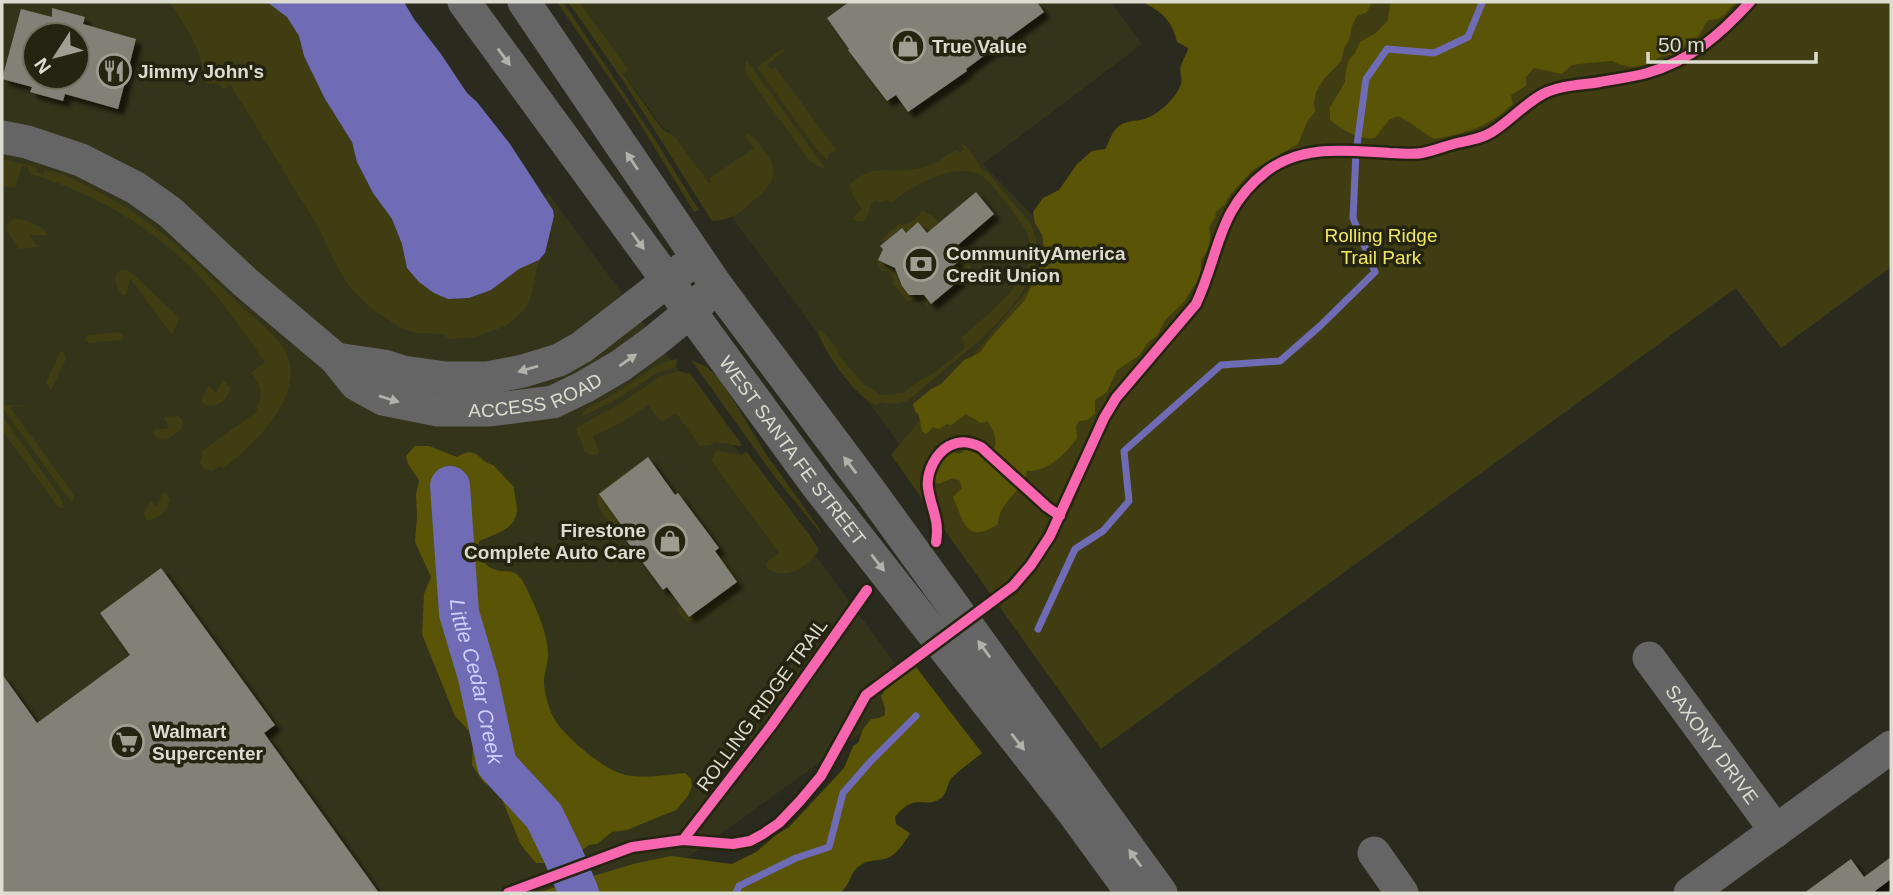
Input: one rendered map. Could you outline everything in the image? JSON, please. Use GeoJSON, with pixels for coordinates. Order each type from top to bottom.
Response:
{"type":"FeatureCollection","features":[{"type":"Feature","properties":{"kind":"street","name":"WEST SANTA FE STREET"},"geometry":{"type":"LineString","coordinates":[[464,2],[816,484],[1073,812],[1132,893]]}},
{"type":"Feature","properties":{"kind":"street","name":"WEST SANTA FE STREET"},"geometry":{"type":"LineString","coordinates":[[524,2],[716,285],[870,491],[1161,893]]}},
{"type":"Feature","properties":{"kind":"street","name":"ACCESS ROAD"},"geometry":{"type":"LineString","coordinates":[[2,137],[27,142],[81,160],[136,188],[170,212],[253,289],[336,359],[356,384],[383,399],[438,410],[489,410],[553,402],[620,366],[690,312],[716,285]]}},
{"type":"Feature","properties":{"kind":"street","name":"ACCESS ROAD"},"geometry":{"type":"LineString","coordinates":[[336,359],[446,378],[488,378],[523,371],[559,360],[582,347],[697,258]]}},
{"type":"Feature","properties":{"kind":"street","name":"SAXONY DRIVE"},"geometry":{"type":"LineString","coordinates":[[1649,658],[1776,831]]}},
{"type":"Feature","properties":{"kind":"street"},"geometry":{"type":"LineString","coordinates":[[1690,893],[1891,747]]}},
{"type":"Feature","properties":{"kind":"street"},"geometry":{"type":"LineString","coordinates":[[1374,853],[1402,893]]}},
{"type":"Feature","properties":{"kind":"shaded area"},"geometry":{"type":"Polygon","coordinates":[[[2,2],[382,2],[529,207],[548,193],[917,693],[638,893],[2,893],[2,2]]]}},
{"type":"Feature","properties":{"kind":"shaded area"},"geometry":{"type":"Polygon","coordinates":[[[267,2],[404,2],[467,93],[510,144],[553,210],[545,253],[539,260],[519,269],[491,290],[469,298],[448,299],[419,282],[407,268],[402,244],[392,219],[373,193],[357,162],[352,142],[325,99],[304,56],[299,36],[287,17],[267,2]]]}},
{"type":"Feature","properties":{"kind":"shaded area"},"geometry":{"type":"Polygon","coordinates":[[[575,2],[1111,2],[1142,44],[983,164],[1063,247],[900,445],[597,38],[575,2]]]}},
{"type":"Feature","properties":{"kind":"shaded area"},"geometry":{"type":"Polygon","coordinates":[[[1145,2],[1372,2],[1367,12],[1357,16],[1341,61],[1316,92],[1315,112],[1308,120],[1298,144],[1253,170],[1216,212],[1209,227],[1210,241],[1201,260],[1199,282],[1184,302],[1165,320],[1157,336],[1148,342],[1140,355],[1117,370],[1107,392],[1095,400],[1095,414],[1087,420],[1079,421],[1076,426],[1077,438],[1067,450],[1042,469],[1027,471],[1021,485],[1002,509],[998,524],[987,530],[973,531],[964,522],[953,497],[962,488],[960,481],[954,478],[938,484],[932,481],[932,476],[941,461],[954,452],[960,454],[971,449],[984,453],[995,447],[993,430],[987,421],[981,423],[966,414],[951,425],[947,424],[939,429],[933,427],[926,434],[922,431],[913,404],[940,385],[964,360],[980,353],[1025,300],[1045,254],[1042,235],[1035,223],[1033,212],[1043,198],[1059,190],[1077,164],[1092,151],[1105,149],[1117,127],[1152,116],[1170,101],[1178,90],[1181,66],[1188,48],[1177,42],[1166,19],[1145,2]]]}},
{"type":"Feature","properties":{"kind":"shaded area"},"geometry":{"type":"Polygon","coordinates":[[[1392,2],[1737,2],[1722,17],[1708,20],[1698,37],[1689,39],[1676,54],[1662,56],[1645,65],[1631,67],[1612,61],[1588,63],[1572,65],[1562,74],[1534,68],[1526,77],[1526,86],[1511,95],[1513,104],[1476,128],[1434,139],[1398,116],[1389,120],[1375,138],[1363,138],[1330,120],[1330,107],[1345,82],[1349,60],[1360,42],[1376,33],[1388,20],[1392,2]]]}},
{"type":"Feature","properties":{"kind":"shaded area"},"geometry":{"type":"Polygon","coordinates":[[[415,446],[429,446],[457,457],[464,453],[473,453],[493,465],[514,487],[516,517],[508,527],[479,541],[477,552],[491,568],[518,575],[529,594],[547,644],[544,684],[553,716],[577,744],[597,761],[617,772],[641,777],[685,773],[691,779],[692,786],[688,796],[676,810],[627,830],[612,832],[597,844],[570,851],[547,863],[536,863],[521,845],[498,790],[483,782],[472,765],[473,744],[469,731],[455,716],[422,634],[424,594],[431,577],[415,542],[419,480],[406,456],[415,446]]]}},
{"type":"Feature","properties":{"kind":"shaded area"},"geometry":{"type":"Polygon","coordinates":[[[916,667],[982,753],[953,777],[940,799],[929,803],[914,803],[902,809],[895,817],[896,824],[910,833],[902,845],[888,858],[867,862],[858,867],[840,893],[536,893],[637,863],[671,856],[732,864],[756,852],[789,827],[844,768],[863,729],[871,719],[885,715],[881,696],[889,684],[916,667]]]}},
{"type":"Feature","properties":{"kind":"green space"},"geometry":{"type":"Polygon","coordinates":[[[169,2],[267,2],[287,17],[299,36],[304,56],[325,99],[352,142],[357,162],[373,193],[392,219],[402,244],[407,268],[448,299],[469,298],[491,290],[519,269],[539,260],[530,300],[523,311],[506,326],[475,337],[450,339],[441,334],[416,333],[401,328],[372,309],[351,288],[340,272],[318,227],[232,87],[229,84],[222,88],[217,83],[206,84],[193,40],[169,2]]]}},
{"type":"Feature","properties":{"kind":"green space"},"geometry":{"type":"Polygon","coordinates":[[[557,2],[563,2],[699,210],[694,212],[634,114],[557,2]]]}},
{"type":"Feature","properties":{"kind":"green space"},"geometry":{"type":"Polygon","coordinates":[[[568,2],[579,2],[628,69],[623,74],[662,129],[674,136],[709,183],[709,179],[754,148],[746,133],[757,141],[772,165],[773,178],[765,190],[738,214],[712,221],[622,79],[568,2]]]}},
{"type":"Feature","properties":{"kind":"green space","name":"Rolling Ridge Trail Park"},"geometry":{"type":"Polygon","coordinates":[[[1294,2],[1891,2],[1891,267],[1781,348],[1736,288],[1101,749],[891,455],[1220,56],[1294,2]]]}},
{"type":"Feature","properties":{"kind":"green space"},"geometry":{"type":"Polygon","coordinates":[[[785,47],[784,51],[767,65],[771,70],[775,67],[836,150],[828,155],[828,160],[817,150],[757,67],[785,47]]]}},
{"type":"Feature","properties":{"kind":"green space"},"geometry":{"type":"Polygon","coordinates":[[[746,61],[825,168],[809,160],[747,75],[746,61]]]}},
{"type":"Feature","properties":{"kind":"green space"},"geometry":{"type":"Polygon","coordinates":[[[962,145],[965,145],[980,168],[989,174],[1031,224],[1037,250],[1034,269],[1014,304],[962,356],[906,401],[893,404],[880,402],[877,405],[861,395],[842,374],[818,332],[821,330],[835,345],[840,356],[863,384],[881,395],[903,393],[933,374],[965,348],[962,337],[1012,290],[1030,255],[1030,241],[1025,229],[992,186],[980,175],[970,171],[934,177],[892,202],[875,201],[865,222],[852,218],[862,209],[853,196],[850,185],[857,178],[874,171],[925,167],[956,150],[959,153],[964,149],[962,145]]]}},
{"type":"Feature","properties":{"kind":"green space"},"geometry":{"type":"Polygon","coordinates":[[[2,159],[33,166],[37,168],[36,172],[43,174],[44,170],[67,176],[131,211],[186,253],[283,347],[290,364],[290,381],[285,399],[263,431],[223,469],[221,466],[211,471],[204,468],[200,463],[203,455],[201,452],[256,412],[261,395],[258,383],[251,373],[265,362],[221,301],[175,252],[154,235],[84,194],[32,174],[28,167],[22,166],[15,188],[2,186],[2,159]]]}},
{"type":"Feature","properties":{"kind":"green space"},"geometry":{"type":"Polygon","coordinates":[[[922,210],[933,216],[957,245],[954,248],[970,266],[970,270],[961,278],[951,267],[959,260],[933,231],[928,234],[919,222],[906,233],[884,243],[882,239],[899,224],[913,221],[922,210]]]}},
{"type":"Feature","properties":{"kind":"green space"},"geometry":{"type":"Polygon","coordinates":[[[13,219],[33,223],[48,235],[30,235],[38,247],[19,249],[7,230],[13,219]]]}},
{"type":"Feature","properties":{"kind":"green space"},"geometry":{"type":"Polygon","coordinates":[[[876,260],[895,269],[908,293],[917,296],[922,293],[931,303],[927,306],[919,299],[907,301],[893,284],[891,274],[882,271],[876,260]]]}},
{"type":"Feature","properties":{"kind":"green space"},"geometry":{"type":"Polygon","coordinates":[[[121,270],[127,270],[135,276],[180,318],[172,335],[130,278],[126,295],[122,295],[115,279],[121,270]]]}},
{"type":"Feature","properties":{"kind":"green space"},"geometry":{"type":"Polygon","coordinates":[[[117,332],[124,337],[122,340],[89,343],[85,338],[88,335],[117,332]]]}},
{"type":"Feature","properties":{"kind":"green space"},"geometry":{"type":"Polygon","coordinates":[[[63,351],[66,359],[51,390],[46,383],[60,352],[63,351]]]}},
{"type":"Feature","properties":{"kind":"green space"},"geometry":{"type":"Polygon","coordinates":[[[677,359],[676,367],[657,373],[612,402],[579,418],[586,409],[616,393],[652,368],[677,359]]]}},
{"type":"Feature","properties":{"kind":"green space"},"geometry":{"type":"Polygon","coordinates":[[[691,360],[707,367],[721,380],[766,454],[822,535],[775,477],[691,360]]]}},
{"type":"Feature","properties":{"kind":"green space"},"geometry":{"type":"Polygon","coordinates":[[[680,371],[687,374],[689,372],[742,445],[715,442],[700,446],[676,413],[661,422],[648,405],[617,425],[593,436],[599,452],[597,455],[585,452],[576,428],[621,403],[661,376],[680,371]]]}},
{"type":"Feature","properties":{"kind":"green space"},"geometry":{"type":"Polygon","coordinates":[[[223,379],[230,388],[223,401],[210,406],[201,401],[209,385],[216,393],[223,379]]]}},
{"type":"Feature","properties":{"kind":"green space"},"geometry":{"type":"Polygon","coordinates":[[[31,406],[10,407],[74,495],[72,502],[2,407],[31,406]]]}},
{"type":"Feature","properties":{"kind":"green space"},"geometry":{"type":"Polygon","coordinates":[[[2,416],[61,498],[64,508],[58,507],[2,430],[2,416]]]}},
{"type":"Feature","properties":{"kind":"green space"},"geometry":{"type":"Polygon","coordinates":[[[178,416],[183,420],[181,430],[166,440],[158,439],[153,430],[169,428],[164,417],[178,416]]]}},
{"type":"Feature","properties":{"kind":"green space"},"geometry":{"type":"Polygon","coordinates":[[[717,451],[742,455],[746,451],[811,537],[819,550],[802,567],[789,573],[774,572],[767,568],[766,563],[779,553],[711,460],[717,451]]]}},
{"type":"Feature","properties":{"kind":"green space"},"geometry":{"type":"Polygon","coordinates":[[[644,459],[623,476],[623,527],[617,531],[599,508],[597,497],[599,492],[644,459]]]}},
{"type":"Feature","properties":{"kind":"green space"},"geometry":{"type":"Polygon","coordinates":[[[163,493],[170,499],[167,508],[159,516],[147,521],[144,514],[151,501],[156,506],[163,493]]]}},
{"type":"Feature","properties":{"kind":"green space"},"geometry":{"type":"Polygon","coordinates":[[[720,553],[740,581],[741,587],[696,621],[686,621],[676,609],[680,605],[689,616],[737,582],[717,555],[720,553]]]}},
{"type":"Feature","properties":{"kind":"building","name":"True Value"},"geometry":{"type":"Polygon","coordinates":[[[849,2],[1037,2],[1044,12],[908,112],[896,95],[887,101],[827,18],[849,2]]]}},
{"type":"Feature","properties":{"kind":"building"},"geometry":{"type":"Polygon","coordinates":[[[52,8],[85,17],[84,21],[21,21],[21,84],[2,79],[21,9],[52,17],[52,8]]]}},
{"type":"Feature","properties":{"kind":"building"},"geometry":{"type":"Polygon","coordinates":[[[91,26],[136,39],[118,109],[65,94],[63,101],[30,92],[91,91],[91,26]]]}},
{"type":"Feature","properties":{"kind":"building","name":"CommunityAmerica Credit Union"},"geometry":{"type":"Polygon","coordinates":[[[976,192],[994,214],[951,251],[959,261],[952,267],[961,279],[931,304],[924,295],[909,295],[895,268],[878,260],[883,249],[880,246],[902,228],[906,233],[918,222],[927,233],[976,192]]]}},
{"type":"Feature","properties":{"kind":"building","name":"Firestone Complete Auto Care"},"geometry":{"type":"Polygon","coordinates":[[[648,457],[719,548],[715,551],[737,582],[689,617],[667,587],[663,590],[621,533],[625,530],[599,494],[648,457]]]}},
{"type":"Feature","properties":{"kind":"building","name":"Walmart Supercenter"},"geometry":{"type":"Polygon","coordinates":[[[161,568],[275,725],[264,733],[379,893],[2,893],[2,674],[37,723],[130,655],[100,613],[161,568]]]}},
{"type":"Feature","properties":{"kind":"building"},"geometry":{"type":"Polygon","coordinates":[[[1891,857],[1891,879],[1875,891],[1876,893],[1804,893],[1851,859],[1864,877],[1891,857]]]}},
{"type":"Feature","properties":{"kind":"waterway"},"geometry":{"type":"LineString","coordinates":[[1038,629],[1075,549],[1103,531],[1129,501],[1124,451],[1221,365],[1280,361],[1375,272],[1353,218],[1356,152],[1366,79],[1387,49],[1434,53],[1468,37],[1481,2]]}},
{"type":"Feature","properties":{"kind":"waterway","name":"Little Cedar Creek"},"geometry":{"type":"LineString","coordinates":[[450,486],[459,613],[478,677],[497,765],[544,816],[579,893]]}},
{"type":"Feature","properties":{"kind":"waterway"},"geometry":{"type":"LineString","coordinates":[[736,893],[739,886],[796,858],[829,847],[843,793],[916,716]]}},
{"type":"Feature","properties":{"kind":"cycle path"},"geometry":{"type":"LineString","coordinates":[[508,893],[632,847],[683,840],[733,844],[750,841],[779,823],[821,776],[866,695],[1013,586],[1031,565],[1050,536],[1104,418],[1116,398],[1196,304],[1229,216],[1238,201],[1267,171],[1281,162],[1311,153],[1342,151],[1418,154],[1480,138],[1499,128],[1550,91],[1641,74],[1663,68],[1691,54],[1728,25],[1750,2]]}},
{"type":"Feature","properties":{"kind":"cycle path"},"geometry":{"type":"LineString","coordinates":[[936,542],[937,528],[928,488],[929,476],[940,453],[961,442],[981,447],[1060,516]]}},
{"type":"Feature","properties":{"kind":"cycle path","name":"ROLLING RIDGE TRAIL"},"geometry":{"type":"LineString","coordinates":[[683,840],[771,726],[867,590]]}},
{"type":"Feature","properties":{"kind":"place","name":"True Value"},"geometry":{"type":"Point","coordinates":[908,46]}},
{"type":"Feature","properties":{"kind":"place","name":"Jimmy John's"},"geometry":{"type":"Point","coordinates":[114,71]}},
{"type":"Feature","properties":{"kind":"place","name":"CommunityAmerica Credit Union"},"geometry":{"type":"Point","coordinates":[921,264]}},
{"type":"Feature","properties":{"kind":"place","name":"Firestone Complete Auto Care"},"geometry":{"type":"Point","coordinates":[670,541]}},
{"type":"Feature","properties":{"kind":"place","name":"Walmart Supercenter"},"geometry":{"type":"Point","coordinates":[127,742]}}]}
